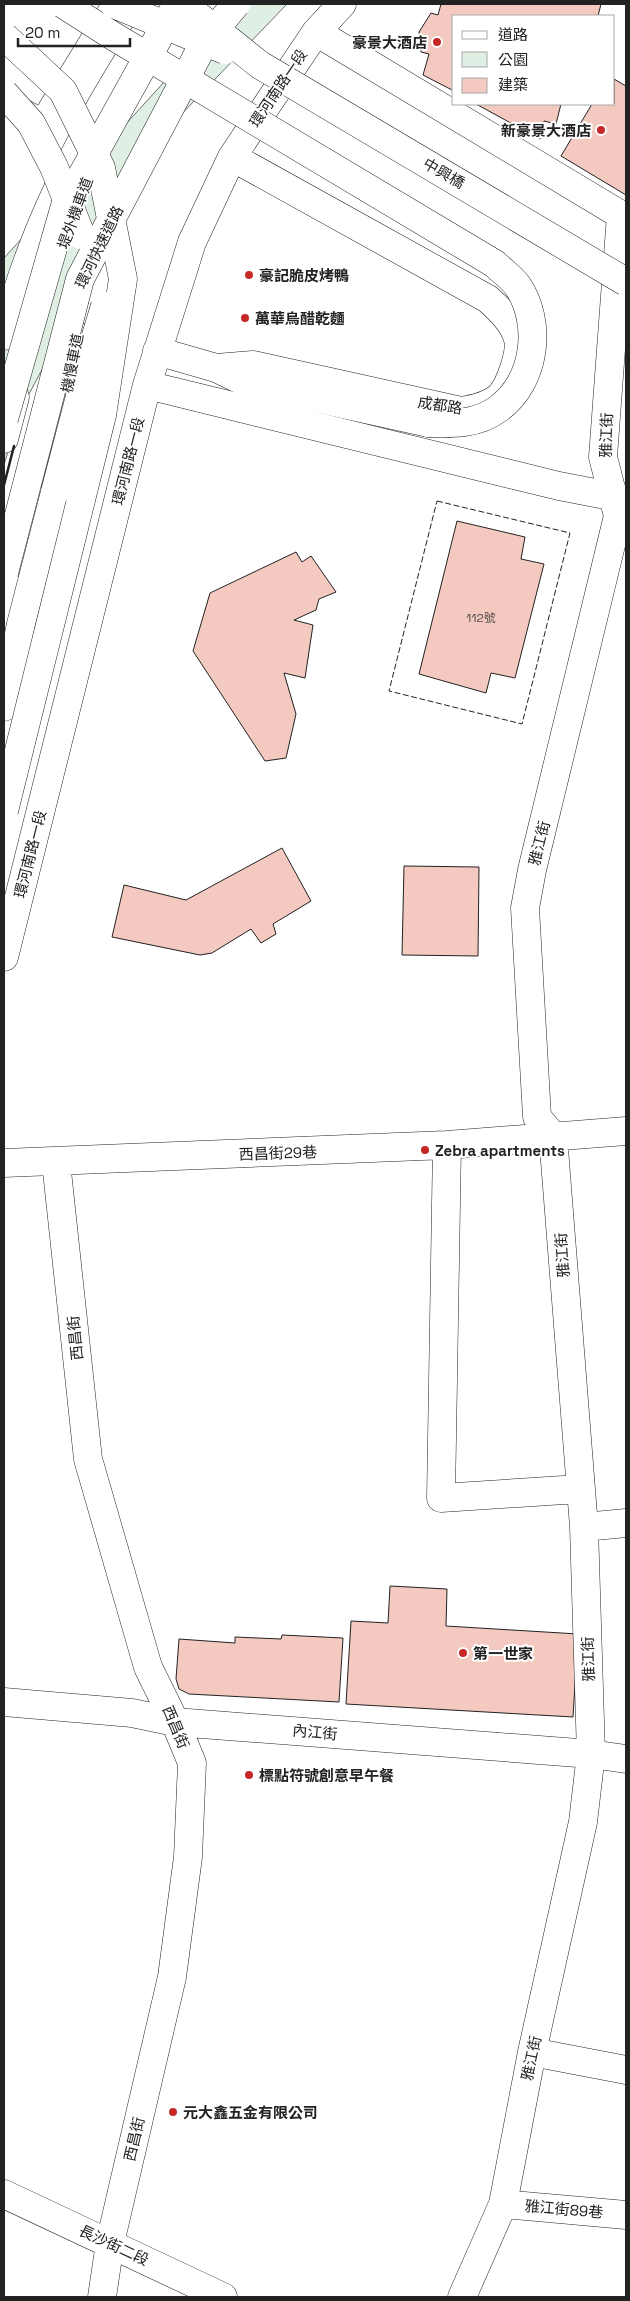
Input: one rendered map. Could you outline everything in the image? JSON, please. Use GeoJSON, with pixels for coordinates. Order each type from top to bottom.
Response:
{"type":"FeatureCollection","features":[{"type":"Feature","properties":{"kind":"main road"},"geometry":{"type":"LineString","coordinates":[[63,4],[121,41],[495,264],[517,285],[530,311],[533,339],[529,367],[516,390],[499,409],[475,420],[453,424],[429,423],[247,383],[216,368]]}},
{"type":"Feature","properties":{"kind":"main road","name":"中興橋"},"geometry":{"type":"LineString","coordinates":[[114,4],[260,65],[626,282]]}},
{"type":"Feature","properties":{"kind":"main road","name":"堤外機車道"},"geometry":{"type":"LineString","coordinates":[[4,336],[27,262],[63,180],[116,78],[164,4]]}},
{"type":"Feature","properties":{"kind":"main road"},"geometry":{"type":"LineString","coordinates":[[4,419],[65,206],[177,4]]}},
{"type":"Feature","properties":{"kind":"main road","name":"中興橋"},"geometry":{"type":"LineString","coordinates":[[185,4],[260,65]]}},
{"type":"Feature","properties":{"kind":"main road","name":"堤外機車道"},"geometry":{"type":"LineString","coordinates":[[4,439],[24,363],[83,187],[134,87],[185,4]]}},
{"type":"Feature","properties":{"kind":"main road","name":"環河快速道路"},"geometry":{"type":"LineString","coordinates":[[4,572],[80,279],[205,41],[236,4]]}},
{"type":"Feature","properties":{"kind":"main road"},"geometry":{"type":"LineString","coordinates":[[4,707],[21,624],[95,339],[140,196],[216,51],[257,4]]}},
{"type":"Feature","properties":{"kind":"main road","name":"環河南路一段"},"geometry":{"type":"LineString","coordinates":[[4,957],[147,385],[192,242],[232,157],[316,32],[342,4]]}},
{"type":"Feature","properties":{"kind":"main road"},"geometry":{"type":"LineString","coordinates":[[316,32],[624,216]]}},
{"type":"Feature","properties":{"kind":"main road"},"geometry":{"type":"LineString","coordinates":[[4,36],[63,91],[101,168],[123,278],[102,415],[4,811]]}},
{"type":"Feature","properties":{"kind":"main road","name":"機慢車道"},"geometry":{"type":"LineString","coordinates":[[4,93],[31,124],[54,167],[81,235],[86,293],[64,400],[4,648]]}},
{"type":"Feature","properties":{"kind":"main road","name":"成都路"},"geometry":{"type":"LineString","coordinates":[[157,351],[216,368],[253,366],[460,411],[481,407],[500,396],[518,361],[519,339],[507,317],[488,298],[232,157]]}},
{"type":"Feature","properties":{"kind":"main road","name":"雅江街"},"geometry":{"type":"LineString","coordinates":[[462,2297],[503,2204],[532,2052],[583,1822],[591,1754],[584,1527],[579,1489],[553,1136],[537,1117],[526,908],[535,860],[618,516],[619,497],[603,457],[624,216]]}},
{"type":"Feature","properties":{"kind":"main road"},"geometry":{"type":"LineString","coordinates":[[147,385],[550,483],[619,497]]}},
{"type":"Feature","properties":{"kind":"main road","name":"西昌街29巷"},"geometry":{"type":"LineString","coordinates":[[4,1164],[447,1145],[626,1131]]}},
{"type":"Feature","properties":{"kind":"main road"},"geometry":{"type":"LineString","coordinates":[[447,1145],[441,1498],[579,1489]]}},
{"type":"Feature","properties":{"kind":"main road","name":"西昌街"},"geometry":{"type":"LineString","coordinates":[[56,1162],[88,1459],[148,1667],[175,1722],[192,1763],[188,1857],[172,1976],[110,2243],[102,2297]]}},
{"type":"Feature","properties":{"kind":"main road"},"geometry":{"type":"LineString","coordinates":[[584,1527],[626,1523]]}},
{"type":"Feature","properties":{"kind":"main road","name":"內江街"},"geometry":{"type":"LineString","coordinates":[[4,1702],[132,1713],[175,1722],[591,1754],[626,1759]]}},
{"type":"Feature","properties":{"kind":"main road"},"geometry":{"type":"LineString","coordinates":[[532,2052],[626,2070]]}},
{"type":"Feature","properties":{"kind":"main road","name":"長沙街二段"},"geometry":{"type":"LineString","coordinates":[[4,2194],[223,2297]]}},
{"type":"Feature","properties":{"kind":"main road","name":"雅江街89巷"},"geometry":{"type":"LineString","coordinates":[[503,2204],[626,2215]]}},
{"type":"Feature","properties":{"kind":"green space"},"geometry":{"type":"Polygon","coordinates":[[[235,4],[287,4],[173,123],[20,411],[4,465],[4,258],[235,4]]]}},
{"type":"Feature","properties":{"kind":"pier"},"geometry":{"type":"Polygon","coordinates":[[[4,4],[100,4],[38,105],[4,87],[4,4]]]}},
{"type":"Feature","properties":{"kind":"building","name":"豪景大酒店"},"geometry":{"type":"Polygon","coordinates":[[[441,4],[601,4],[598,15],[452,15],[452,90],[423,75],[429,54],[421,52],[419,32],[431,13],[438,15],[441,4]]]}},
{"type":"Feature","properties":{"kind":"building","name":"新豪景大酒店"},"geometry":{"type":"Polygon","coordinates":[[[615,80],[626,86],[626,195],[561,156],[591,105],[615,105],[615,80]]]}},
{"type":"Feature","properties":{"kind":"building"},"geometry":{"type":"Polygon","coordinates":[[[478,105],[561,105],[556,124],[544,121],[540,139],[478,105]]]}},
{"type":"Feature","properties":{"kind":"building"},"geometry":{"type":"Polygon","coordinates":[[[457,521],[525,537],[521,559],[544,564],[515,678],[491,673],[486,693],[419,674],[457,521]]]}},
{"type":"Feature","properties":{"kind":"building"},"geometry":{"type":"Polygon","coordinates":[[[296,552],[302,562],[311,556],[336,592],[319,599],[316,610],[294,620],[313,625],[305,678],[284,673],[296,714],[286,758],[265,761],[193,651],[210,593],[296,552]]]}},
{"type":"Feature","properties":{"kind":"building"},"geometry":{"type":"Polygon","coordinates":[[[282,848],[311,901],[273,924],[276,934],[261,943],[251,929],[212,953],[200,955],[112,937],[124,885],[186,900],[282,848]]]}},
{"type":"Feature","properties":{"kind":"building"},"geometry":{"type":"Polygon","coordinates":[[[404,866],[479,867],[478,956],[402,955],[404,866]]]}},
{"type":"Feature","properties":{"kind":"building","name":"第一世家"},"geometry":{"type":"Polygon","coordinates":[[[390,1586],[447,1589],[446,1626],[578,1634],[573,1717],[346,1704],[351,1621],[388,1623],[390,1586]]]}},
{"type":"Feature","properties":{"kind":"building"},"geometry":{"type":"Polygon","coordinates":[[[282,1635],[343,1638],[339,1702],[189,1694],[179,1689],[176,1679],[179,1639],[235,1643],[235,1637],[281,1639],[282,1635]]]}},
{"type":"Feature","properties":{"kind":"fence"},"geometry":{"type":"LineString","coordinates":[[437,501],[570,533],[522,724],[389,691],[437,501]]}},
{"type":"Feature","properties":{"kind":"wall"},"geometry":{"type":"LineString","coordinates":[[4,485],[14,446]]}},
{"type":"Feature","properties":{"kind":"place","name":"豪景大酒店"},"geometry":{"type":"Point","coordinates":[437,42]}},
{"type":"Feature","properties":{"kind":"place","name":"新豪景大酒店"},"geometry":{"type":"Point","coordinates":[601,130]}},
{"type":"Feature","properties":{"kind":"place","name":"豪記脆皮烤鴨"},"geometry":{"type":"Point","coordinates":[249,275]}},
{"type":"Feature","properties":{"kind":"place","name":"萬華烏醋乾麵"},"geometry":{"type":"Point","coordinates":[245,318]}},
{"type":"Feature","properties":{"kind":"place","name":"Zebra apartments"},"geometry":{"type":"Point","coordinates":[425,1150]}},
{"type":"Feature","properties":{"kind":"place","name":"第一世家"},"geometry":{"type":"Point","coordinates":[463,1653]}},
{"type":"Feature","properties":{"kind":"place","name":"標點符號創意早午餐"},"geometry":{"type":"Point","coordinates":[249,1775]}},
{"type":"Feature","properties":{"kind":"place","name":"元大鑫五金有限公司"},"geometry":{"type":"Point","coordinates":[173,2112]}}]}
